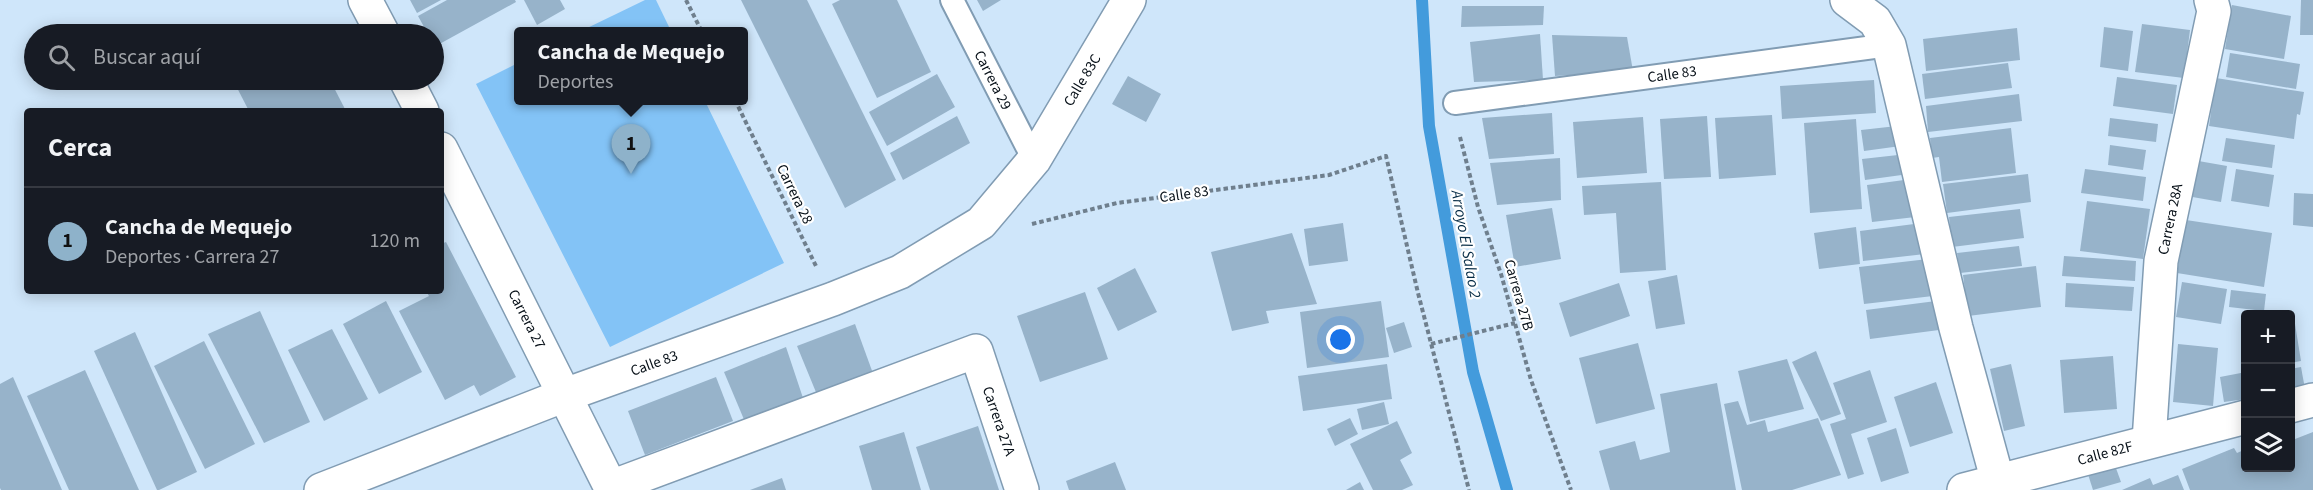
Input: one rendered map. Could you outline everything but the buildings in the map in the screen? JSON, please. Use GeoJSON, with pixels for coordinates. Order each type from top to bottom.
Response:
{"type":"FeatureCollection","features":[{"type":"Feature","properties":{"kind":"street"},"geometry":{"type":"LineString","coordinates":[[365,0],[378,24]]}},
{"type":"Feature","properties":{"kind":"street","name":"Calle 83C"},"geometry":{"type":"LineString","coordinates":[[1034,160],[1130,0]]}},
{"type":"Feature","properties":{"kind":"street"},"geometry":{"type":"LineString","coordinates":[[1847,0],[1875,21],[1889,45],[1956,328],[1998,482]]}},
{"type":"Feature","properties":{"kind":"street","name":"Carrera 28A"},"geometry":{"type":"LineString","coordinates":[[2149,441],[2161,261],[2214,11],[2211,0]]}},
{"type":"Feature","properties":{"kind":"street"},"geometry":{"type":"LineString","coordinates":[[411,90],[420,108]]}},
{"type":"Feature","properties":{"kind":"street","name":"Carrera 27"},"geometry":{"type":"LineString","coordinates":[[444,155],[611,489]]}},
{"type":"Feature","properties":{"kind":"street","name":"Calle 83"},"geometry":{"type":"LineString","coordinates":[[321,490],[565,394],[900,272],[981,223],[1034,160]]}},
{"type":"Feature","properties":{"kind":"street","name":"Carrera 27A"},"geometry":{"type":"LineString","coordinates":[[611,489],[976,351],[1022,490]]}},
{"type":"Feature","properties":{"kind":"street"},"geometry":{"type":"LineString","coordinates":[[2295,405],[2313,400]]}},
{"type":"Feature","properties":{"kind":"street","name":"Calle 82F"},"geometry":{"type":"LineString","coordinates":[[1964,490],[2242,418]]}},
{"type":"Feature","properties":{"kind":"lane","name":"Carrera 29"},"geometry":{"type":"LineString","coordinates":[[952,0],[1034,160]]}},
{"type":"Feature","properties":{"kind":"lane","name":"Calle 83"},"geometry":{"type":"LineString","coordinates":[[1455,104],[1889,45]]}},
{"type":"Feature","properties":{"kind":"path"},"geometry":{"type":"LineString","coordinates":[[686,0],[700,27]]}},
{"type":"Feature","properties":{"kind":"path","name":"Carrera 27B"},"geometry":{"type":"LineString","coordinates":[[1455,104],[1461,148],[1531,380],[1571,490]]}},
{"type":"Feature","properties":{"kind":"path","name":"Carrera 28"},"geometry":{"type":"LineString","coordinates":[[737,105],[832,298]]}},
{"type":"Feature","properties":{"kind":"path","name":"Calle 83"},"geometry":{"type":"LineString","coordinates":[[981,223],[1034,224],[1118,203],[1329,175],[1386,156],[1433,344]]}},
{"type":"Feature","properties":{"kind":"path"},"geometry":{"type":"LineString","coordinates":[[1469,490],[1433,344],[1514,324]]}},
{"type":"Feature","properties":{"kind":"shaded area"},"geometry":{"type":"Polygon","coordinates":[[[645,0],[656,0],[669,27],[589,27],[645,0]]]}},
{"type":"Feature","properties":{"kind":"shaded area"},"geometry":{"type":"Polygon","coordinates":[[[514,65],[514,105],[707,105],[784,263],[610,347],[476,84],[514,65]]]}},
{"type":"Feature","properties":{"kind":"waterway","name":"Arroyo El Salao 2"},"geometry":{"type":"LineString","coordinates":[[1422,0],[1429,126],[1473,372],[1507,490]]}},
{"type":"Feature","properties":{"kind":"place","name":"Cancha de Mequejo"},"geometry":{"type":"Point","coordinates":[631,174]}}]}
